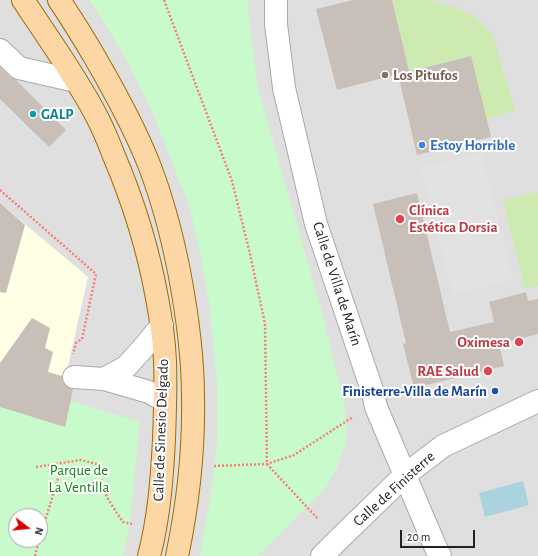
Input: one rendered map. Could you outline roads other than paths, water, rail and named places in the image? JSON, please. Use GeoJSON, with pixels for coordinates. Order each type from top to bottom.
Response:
{"type":"FeatureCollection","features":[{"type":"Feature","properties":{"kind":"main road","name":"Calle de Sinesio Delgado"},"geometry":{"type":"LineString","coordinates":[[23,0],[97,116],[125,180],[147,248],[162,325],[165,360],[162,476],[160,498],[149,556]]}},
{"type":"Feature","properties":{"kind":"main road","name":"Calle de Sinesio Delgado"},"geometry":{"type":"LineString","coordinates":[[59,0],[80,32],[113,89],[140,144],[150,167],[174,246],[187,316],[193,396],[189,482],[184,522],[177,556]]}},
{"type":"Feature","properties":{"kind":"street","name":"Calle de Villa de Marín"},"geometry":{"type":"LineString","coordinates":[[276,0],[276,24],[284,88],[316,224],[376,407],[440,556]]}},
{"type":"Feature","properties":{"kind":"street"},"geometry":{"type":"LineString","coordinates":[[0,50],[19,68],[76,81]]}},
{"type":"Feature","properties":{"kind":"street"},"geometry":{"type":"LineString","coordinates":[[104,379],[126,367],[146,346],[162,325]]}},
{"type":"Feature","properties":{"kind":"street"},"geometry":{"type":"LineString","coordinates":[[73,368],[149,392],[165,401]]}},
{"type":"Feature","properties":{"kind":"street","name":"Calle de Finisterre"},"geometry":{"type":"LineString","coordinates":[[322,556],[405,476],[443,446],[538,401]]}},
{"type":"Feature","properties":{"kind":"water"},"geometry":{"type":"Polygon","coordinates":[[[523,481],[529,505],[485,517],[479,493],[523,481]]]}},
{"type":"Feature","properties":{"kind":"place","name":"Los Pitufos"},"geometry":{"type":"Point","coordinates":[385,75]}},
{"type":"Feature","properties":{"kind":"place","name":"GALP"},"geometry":{"type":"Point","coordinates":[33,114]}},
{"type":"Feature","properties":{"kind":"place","name":"Estoy Horrible"},"geometry":{"type":"Point","coordinates":[422,145]}},
{"type":"Feature","properties":{"kind":"place","name":"Clínica Estética Dorsia"},"geometry":{"type":"Point","coordinates":[400,219]}},
{"type":"Feature","properties":{"kind":"place","name":"Oximesa"},"geometry":{"type":"Point","coordinates":[519,342]}},
{"type":"Feature","properties":{"kind":"place","name":"RAE Salud"},"geometry":{"type":"Point","coordinates":[488,371]}},
{"type":"Feature","properties":{"kind":"place","name":"Finisterre-Villa de Marín"},"geometry":{"type":"Point","coordinates":[495,391]}},
{"type":"Feature","properties":{"kind":"park label","name":"Parque de La Ventilla"},"geometry":{"type":"Point","coordinates":[79,478]}}]}
